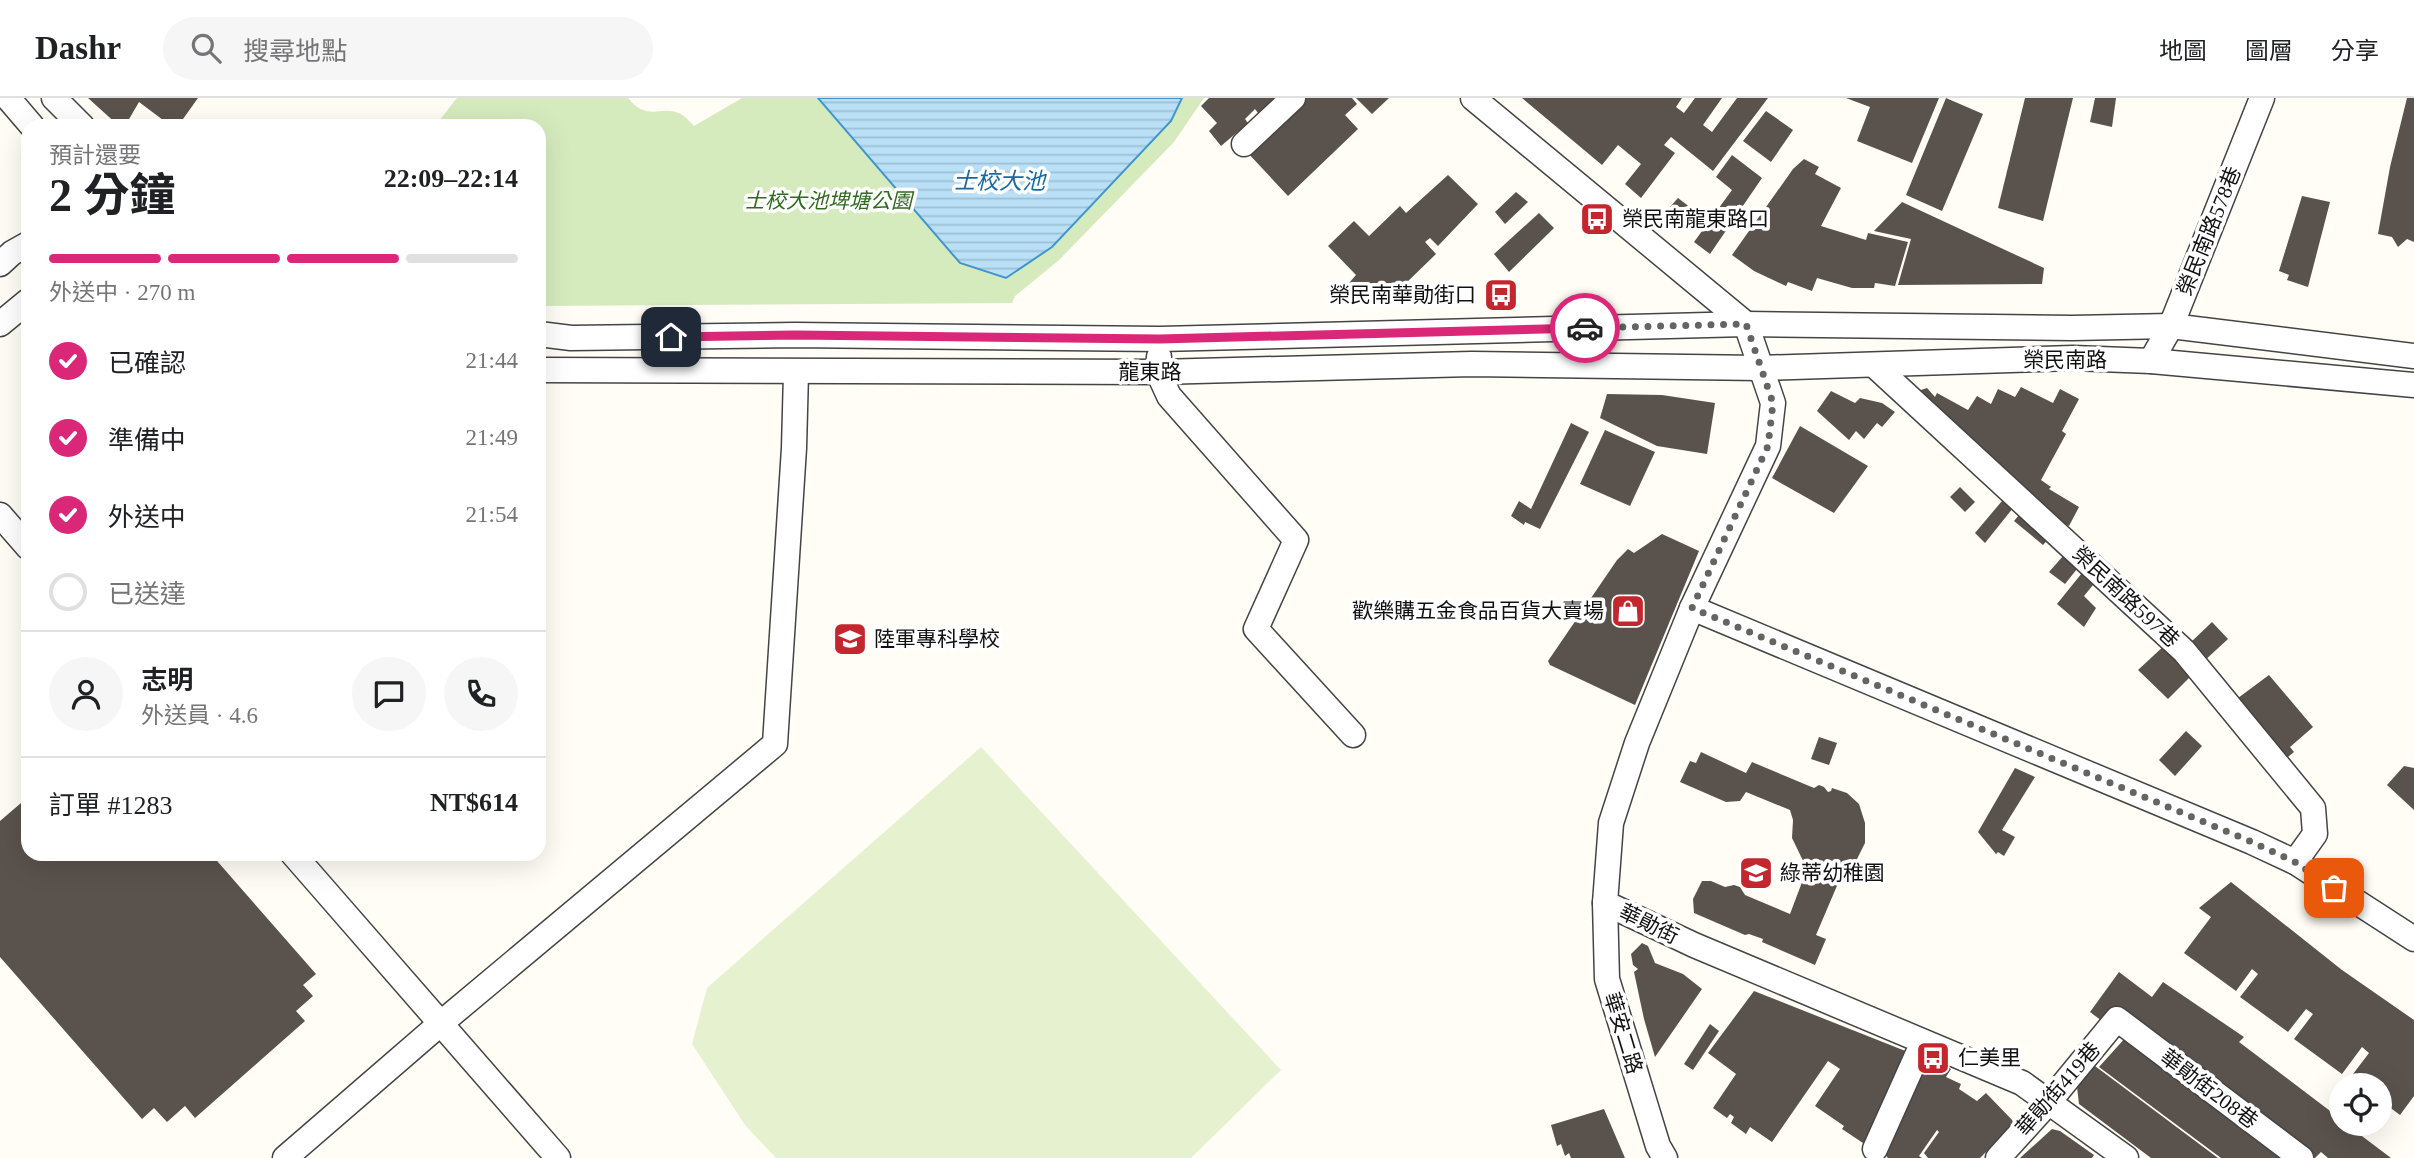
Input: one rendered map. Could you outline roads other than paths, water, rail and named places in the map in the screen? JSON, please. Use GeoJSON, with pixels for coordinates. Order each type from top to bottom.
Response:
{"type":"FeatureCollection","features":[{"type":"Feature","properties":{"kind":"street"},"geometry":{"type":"LineString","coordinates":[[8,98],[26,119]]}},
{"type":"Feature","properties":{"kind":"street"},"geometry":{"type":"LineString","coordinates":[[34,119],[52,98],[74,119]]}},
{"type":"Feature","properties":{"kind":"street"},"geometry":{"type":"LineString","coordinates":[[1244,144],[1293,98]]}},
{"type":"Feature","properties":{"kind":"street"},"geometry":{"type":"LineString","coordinates":[[1473,98],[1746,324],[1760,368]]}},
{"type":"Feature","properties":{"kind":"street","name":"榮民南路578巷"},"geometry":{"type":"LineString","coordinates":[[2151,361],[2171,326],[2262,98]]}},
{"type":"Feature","properties":{"kind":"street"},"geometry":{"type":"LineString","coordinates":[[0,264],[21,248]]}},
{"type":"Feature","properties":{"kind":"street"},"geometry":{"type":"LineString","coordinates":[[0,324],[21,307]]}},
{"type":"Feature","properties":{"kind":"street","name":"榮民南路"},"geometry":{"type":"LineString","coordinates":[[1746,324],[2072,328],[2171,326],[2414,356]]}},
{"type":"Feature","properties":{"kind":"street","name":"龍東路"},"geometry":{"type":"LineString","coordinates":[[546,335],[571,338],[795,335],[1160,339],[1746,324]]}},
{"type":"Feature","properties":{"kind":"street"},"geometry":{"type":"LineString","coordinates":[[1160,339],[1158,372],[1169,396],[1296,540],[1256,629],[1353,735]]}},
{"type":"Feature","properties":{"kind":"street","name":"榮民南路"},"geometry":{"type":"LineString","coordinates":[[1760,368],[2073,358],[2151,361],[2414,385]]}},
{"type":"Feature","properties":{"kind":"street","name":"龍東路"},"geometry":{"type":"LineString","coordinates":[[546,370],[796,373],[1158,372],[1472,364],[1760,368]]}},
{"type":"Feature","properties":{"kind":"street","name":"榮民南路597巷"},"geometry":{"type":"LineString","coordinates":[[1874,365],[2184,651],[2313,808],[2315,834],[2295,862]]}},
{"type":"Feature","properties":{"kind":"street","name":"華勛街"},"geometry":{"type":"LineString","coordinates":[[1760,368],[1773,403],[1768,446],[1692,608],[1637,743],[1611,824],[1605,903],[1694,945],[2022,1083],[2126,1158]]}},
{"type":"Feature","properties":{"kind":"street"},"geometry":{"type":"LineString","coordinates":[[285,1158],[440,1024],[775,744],[794,449],[796,373]]}},
{"type":"Feature","properties":{"kind":"street"},"geometry":{"type":"LineString","coordinates":[[0,515],[21,539]]}},
{"type":"Feature","properties":{"kind":"street"},"geometry":{"type":"LineString","coordinates":[[1692,608],[2252,842],[2295,862],[2414,939]]}},
{"type":"Feature","properties":{"kind":"street"},"geometry":{"type":"LineString","coordinates":[[299,861],[558,1158]]}},
{"type":"Feature","properties":{"kind":"street","name":"華安二路"},"geometry":{"type":"LineString","coordinates":[[1605,903],[1607,979],[1658,1146],[1665,1158]]}},
{"type":"Feature","properties":{"kind":"street","name":"華勛街419巷"},"geometry":{"type":"LineString","coordinates":[[1998,1158],[2118,1019]]}},
{"type":"Feature","properties":{"kind":"street","name":"華勛街208巷"},"geometry":{"type":"LineString","coordinates":[[2118,1019],[2301,1158]]}},
{"type":"Feature","properties":{"kind":"street"},"geometry":{"type":"LineString","coordinates":[[1875,1149],[1923,1042]]}},
{"type":"Feature","properties":{"kind":"water","name":"士校大池"},"geometry":{"type":"Polygon","coordinates":[[[818,98],[1182,98],[1171,121],[1052,247],[1006,278],[960,263],[818,98]]]}},
{"type":"Feature","properties":{"kind":"place","name":"榮民南龍東路口"},"geometry":{"type":"Point","coordinates":[1597,219]}},
{"type":"Feature","properties":{"kind":"place","name":"榮民南華勛街口"},"geometry":{"type":"Point","coordinates":[1501,295]}},
{"type":"Feature","properties":{"kind":"place","name":"歡樂購五金食品百貨大賣場"},"geometry":{"type":"Point","coordinates":[1628,611]}},
{"type":"Feature","properties":{"kind":"place","name":"陸軍專科學校"},"geometry":{"type":"Point","coordinates":[850,639]}},
{"type":"Feature","properties":{"kind":"place","name":"綠蒂幼稚園"},"geometry":{"type":"Point","coordinates":[1756,873]}},
{"type":"Feature","properties":{"kind":"place","name":"仁美里"},"geometry":{"type":"Point","coordinates":[1933,1058]}},
{"type":"Feature","properties":{"kind":"park label","name":"士校大池埤塘公園"},"geometry":{"type":"Point","coordinates":[828,201]}}]}
